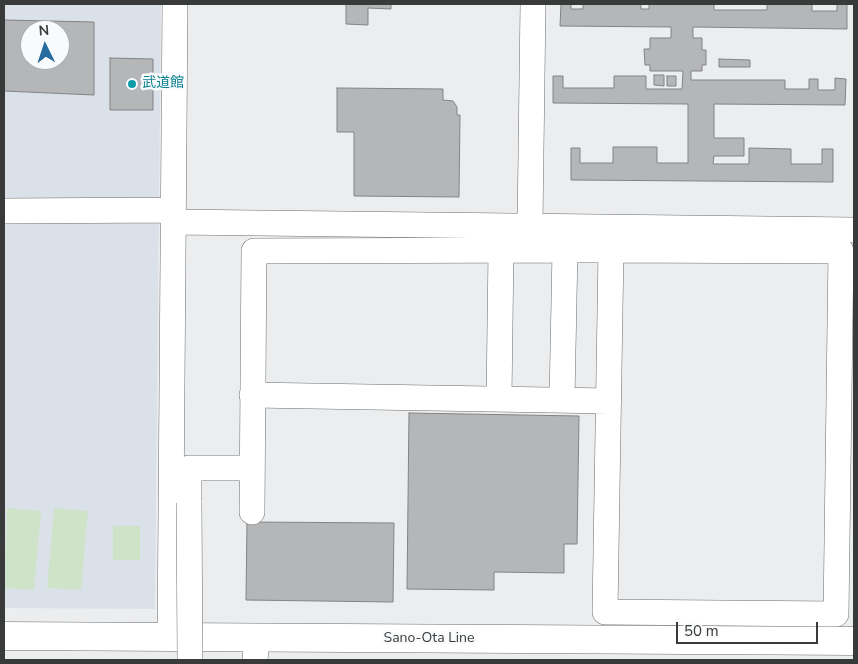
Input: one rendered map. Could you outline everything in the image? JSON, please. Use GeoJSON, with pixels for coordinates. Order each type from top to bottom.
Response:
{"type":"FeatureCollection","features":[{"type":"Feature","properties":{"kind":"main road","name":"Sano-Ota Line"},"geometry":{"type":"LineString","coordinates":[[4,636],[170,638],[256,649],[854,641]]}},
{"type":"Feature","properties":{"kind":"street"},"geometry":{"type":"LineString","coordinates":[[170,638],[175,4]]}},
{"type":"Feature","properties":{"kind":"street"},"geometry":{"type":"LineString","coordinates":[[530,225],[533,4]]}},
{"type":"Feature","properties":{"kind":"street"},"geometry":{"type":"LineString","coordinates":[[4,211],[530,225],[853,230]]}},
{"type":"Feature","properties":{"kind":"street"},"geometry":{"type":"LineString","coordinates":[[498,399],[501,250]]}},
{"type":"Feature","properties":{"kind":"street"},"geometry":{"type":"LineString","coordinates":[[562,400],[565,250]]}},
{"type":"Feature","properties":{"kind":"street"},"geometry":{"type":"LineString","coordinates":[[252,512],[254,251],[611,250],[841,251],[845,568],[836,614],[605,612],[611,250]]}},
{"type":"Feature","properties":{"kind":"street"},"geometry":{"type":"LineString","coordinates":[[252,395],[609,401]]}},
{"type":"Feature","properties":{"kind":"street"},"geometry":{"type":"LineString","coordinates":[[190,660],[190,468],[252,468]]}},
{"type":"Feature","properties":{"kind":"shaded area"},"geometry":{"type":"Polygon","coordinates":[[[4,4],[161,4],[155,609],[4,608],[4,4]]]}},
{"type":"Feature","properties":{"kind":"green space"},"geometry":{"type":"Polygon","coordinates":[[[7,508],[41,511],[34,590],[4,588],[7,508]]]}},
{"type":"Feature","properties":{"kind":"green space"},"geometry":{"type":"Polygon","coordinates":[[[54,508],[88,511],[81,590],[47,588],[54,508]]]}},
{"type":"Feature","properties":{"kind":"green space"},"geometry":{"type":"Polygon","coordinates":[[[113,526],[140,526],[140,560],[113,560],[113,526]]]}},
{"type":"Feature","properties":{"kind":"building"},"geometry":{"type":"Polygon","coordinates":[[[346,4],[391,4],[391,9],[368,8],[368,25],[346,24],[346,4]]]}},
{"type":"Feature","properties":{"kind":"building"},"geometry":{"type":"Polygon","coordinates":[[[561,4],[571,4],[571,9],[583,9],[583,4],[641,4],[641,9],[649,9],[649,4],[714,4],[714,10],[767,10],[767,4],[812,4],[812,11],[837,11],[837,4],[847,4],[847,29],[693,27],[693,38],[702,38],[702,50],[706,50],[706,65],[702,65],[702,71],[691,71],[691,80],[785,80],[785,89],[809,89],[809,79],[818,79],[818,90],[835,90],[835,78],[846,79],[845,105],[714,104],[714,138],[744,138],[744,156],[714,156],[713,164],[749,164],[749,148],[791,149],[791,164],[822,164],[822,149],[833,149],[833,182],[571,180],[571,148],[580,148],[580,163],[613,163],[613,147],[657,147],[657,163],[688,163],[688,104],[553,103],[553,76],[563,76],[563,88],[614,88],[614,76],[646,76],[646,89],[682,89],[683,71],[650,71],[650,65],[645,65],[644,49],[650,49],[650,38],[671,38],[671,27],[560,26],[561,4]]]}},
{"type":"Feature","properties":{"kind":"building"},"geometry":{"type":"Polygon","coordinates":[[[4,20],[20,20],[20,70],[70,70],[70,21],[94,22],[94,95],[4,91],[4,20]]]}},
{"type":"Feature","properties":{"kind":"building","name":"武道館"},"geometry":{"type":"Polygon","coordinates":[[[110,58],[153,59],[153,110],[110,110],[110,58]]]}},
{"type":"Feature","properties":{"kind":"building"},"geometry":{"type":"Polygon","coordinates":[[[719,59],[750,60],[750,67],[719,67],[719,59]]]}},
{"type":"Feature","properties":{"kind":"building"},"geometry":{"type":"Polygon","coordinates":[[[654,75],[664,75],[664,86],[654,85],[654,75]]]}},
{"type":"Feature","properties":{"kind":"building"},"geometry":{"type":"Polygon","coordinates":[[[667,76],[676,76],[676,86],[667,86],[667,76]]]}},
{"type":"Feature","properties":{"kind":"building"},"geometry":{"type":"Polygon","coordinates":[[[337,88],[443,89],[443,100],[453,101],[457,107],[457,115],[460,115],[459,197],[354,196],[354,132],[337,132],[337,88]]]}},
{"type":"Feature","properties":{"kind":"building"},"geometry":{"type":"Polygon","coordinates":[[[409,413],[579,416],[577,544],[564,544],[564,573],[494,572],[494,590],[407,589],[409,413]]]}},
{"type":"Feature","properties":{"kind":"building"},"geometry":{"type":"Polygon","coordinates":[[[247,522],[394,523],[393,602],[246,600],[247,522]]]}},
{"type":"Feature","properties":{"kind":"place","name":"武道館"},"geometry":{"type":"Point","coordinates":[132,84]}}]}
